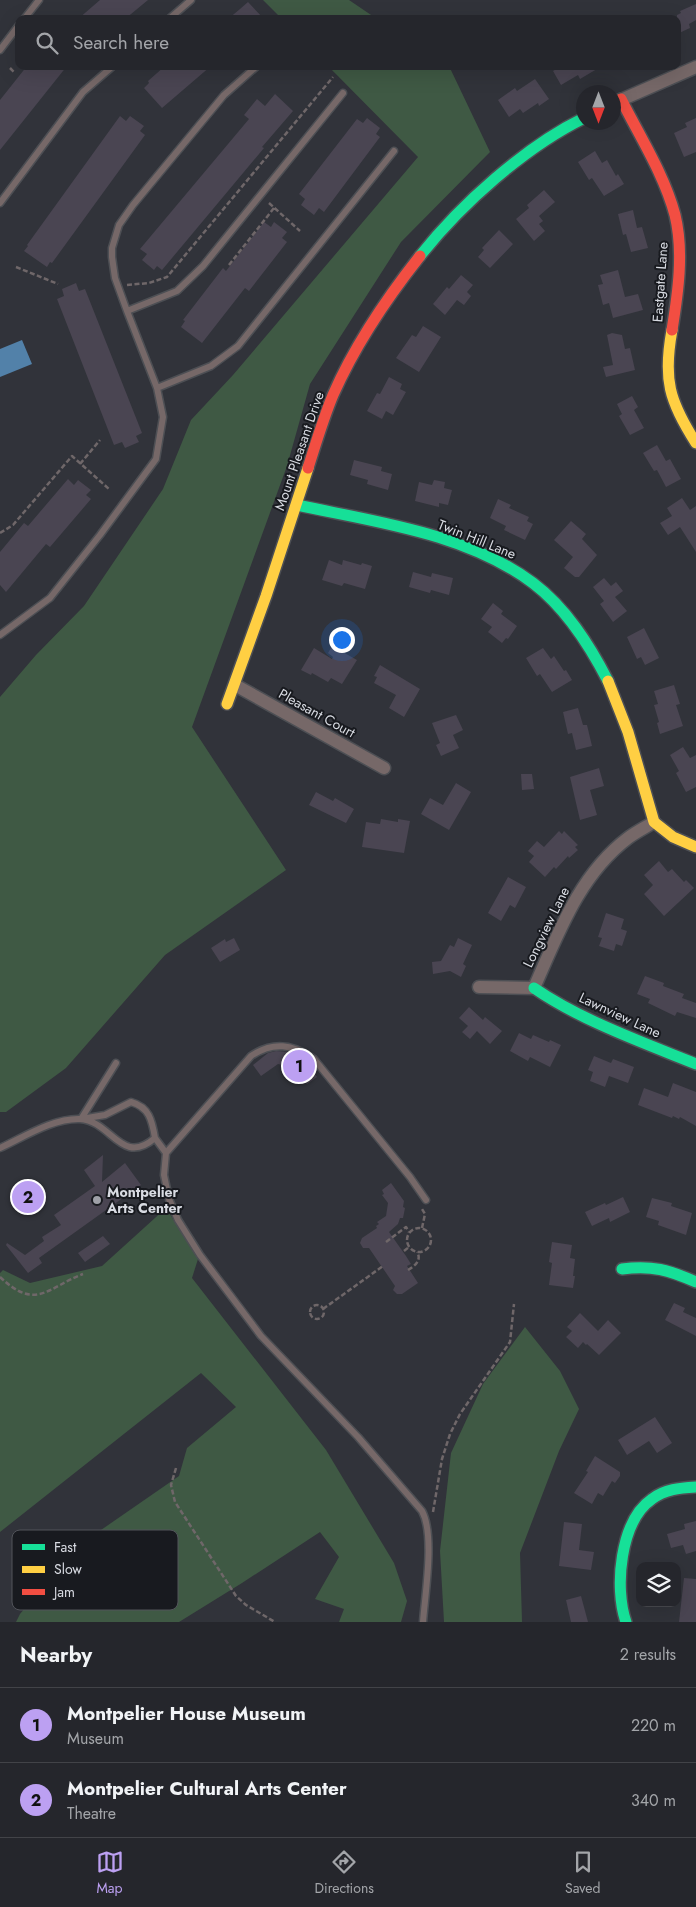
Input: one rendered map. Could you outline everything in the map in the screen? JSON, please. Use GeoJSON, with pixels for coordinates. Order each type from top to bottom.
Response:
{"type":"FeatureCollection","features":[{"type":"Feature","properties":{"kind":"street"},"geometry":{"type":"LineString","coordinates":[[621,99],[696,67]]}},
{"type":"Feature","properties":{"kind":"street","name":"Eastgate Lane"},"geometry":{"type":"LineString","coordinates":[[621,108],[665,188],[674,213],[678,233],[679,262],[675,310],[669,346],[668,374],[672,399],[681,419],[696,443]]}},
{"type":"Feature","properties":{"kind":"street","name":"Mount Pleasant Drive"},"geometry":{"type":"LineString","coordinates":[[227,704],[235,686],[297,505],[320,428],[339,382],[364,337],[392,293],[442,229],[475,196],[527,154],[576,123]]}},
{"type":"Feature","properties":{"kind":"street","name":"Twin Hill Lane"},"geometry":{"type":"LineString","coordinates":[[297,505],[410,530],[453,543],[488,557],[517,572],[550,598],[581,634],[607,676],[632,744],[654,822]]}},
{"type":"Feature","properties":{"kind":"street","name":"Pleasant Court"},"geometry":{"type":"LineString","coordinates":[[235,686],[384,768]]}},
{"type":"Feature","properties":{"kind":"street"},"geometry":{"type":"LineString","coordinates":[[654,822],[673,838],[696,847]]}},
{"type":"Feature","properties":{"kind":"street","name":"Longview Lane"},"geometry":{"type":"LineString","coordinates":[[534,988],[560,929],[585,882],[628,838],[654,822]]}},
{"type":"Feature","properties":{"kind":"street"},"geometry":{"type":"LineString","coordinates":[[479,987],[534,988]]}},
{"type":"Feature","properties":{"kind":"street","name":"Lawnview Lane"},"geometry":{"type":"LineString","coordinates":[[534,988],[551,1000],[625,1036],[696,1064]]}},
{"type":"Feature","properties":{"kind":"street"},"geometry":{"type":"LineString","coordinates":[[622,1269],[651,1266],[669,1270],[696,1282]]}},
{"type":"Feature","properties":{"kind":"street"},"geometry":{"type":"LineString","coordinates":[[626,1622],[621,1610],[620,1580],[625,1540],[633,1519],[647,1503],[661,1494],[683,1488],[696,1487]]}},
{"type":"Feature","properties":{"kind":"lane"},"geometry":{"type":"LineString","coordinates":[[27,15],[39,0]]}},
{"type":"Feature","properties":{"kind":"lane"},"geometry":{"type":"LineString","coordinates":[[174,15],[191,0]]}},
{"type":"Feature","properties":{"kind":"lane"},"geometry":{"type":"LineString","coordinates":[[0,50],[15,30]]}},
{"type":"Feature","properties":{"kind":"lane"},"geometry":{"type":"LineString","coordinates":[[0,203],[83,92],[108,70]]}},
{"type":"Feature","properties":{"kind":"lane"},"geometry":{"type":"LineString","coordinates":[[0,635],[50,598],[100,535],[156,459],[163,417],[157,388],[126,311],[113,268],[112,248],[119,224],[224,95],[252,70]]}},
{"type":"Feature","properties":{"kind":"lane"},"geometry":{"type":"LineString","coordinates":[[126,311],[177,291],[203,266],[343,94]]}},
{"type":"Feature","properties":{"kind":"lane"},"geometry":{"type":"LineString","coordinates":[[157,388],[211,366],[238,346],[394,151]]}},
{"type":"Feature","properties":{"kind":"lane"},"geometry":{"type":"LineString","coordinates":[[423,1622],[428,1544],[427,1526],[422,1511],[358,1437],[261,1336],[200,1255],[178,1220],[168,1199],[164,1175],[166,1153],[251,1056],[267,1048],[287,1046],[298,1050],[314,1060],[410,1176],[426,1200]]}},
{"type":"Feature","properties":{"kind":"lane"},"geometry":{"type":"LineString","coordinates":[[81,1119],[116,1063]]}},
{"type":"Feature","properties":{"kind":"lane"},"geometry":{"type":"LineString","coordinates":[[0,1148],[60,1121],[105,1115],[131,1102],[142,1105],[149,1115],[155,1138],[166,1153]]}},
{"type":"Feature","properties":{"kind":"lane"},"geometry":{"type":"LineString","coordinates":[[81,1119],[98,1125],[126,1147],[141,1148],[155,1138]]}},
{"type":"Feature","properties":{"kind":"path"},"geometry":{"type":"LineString","coordinates":[[10,68],[15,73]]}},
{"type":"Feature","properties":{"kind":"path"},"geometry":{"type":"LineString","coordinates":[[118,286],[149,283],[167,277],[333,77]]}},
{"type":"Feature","properties":{"kind":"path"},"geometry":{"type":"LineString","coordinates":[[269,203],[300,231]]}},
{"type":"Feature","properties":{"kind":"path"},"geometry":{"type":"LineString","coordinates":[[229,265],[274,208]]}},
{"type":"Feature","properties":{"kind":"path"},"geometry":{"type":"LineString","coordinates":[[16,267],[58,284]]}},
{"type":"Feature","properties":{"kind":"path"},"geometry":{"type":"LineString","coordinates":[[80,464],[100,440]]}},
{"type":"Feature","properties":{"kind":"path"},"geometry":{"type":"LineString","coordinates":[[0,533],[13,525],[72,456],[109,489]]}},
{"type":"Feature","properties":{"kind":"path"},"geometry":{"type":"LineString","coordinates":[[386,1242],[406,1228],[409,1232]]}},
{"type":"Feature","properties":{"kind":"path"},"geometry":{"type":"LineString","coordinates":[[420,1228],[430,1234],[430,1246],[424,1251],[417,1252],[409,1247],[407,1240],[409,1232],[420,1228]]}},
{"type":"Feature","properties":{"kind":"path"},"geometry":{"type":"LineString","coordinates":[[404,1251],[409,1247]]}},
{"type":"Feature","properties":{"kind":"path"},"geometry":{"type":"LineString","coordinates":[[408,1270],[418,1261],[419,1255],[417,1252]]}},
{"type":"Feature","properties":{"kind":"path"},"geometry":{"type":"LineString","coordinates":[[323,1309],[383,1266]]}},
{"type":"Feature","properties":{"kind":"path"},"geometry":{"type":"LineString","coordinates":[[0,1277],[12,1289],[29,1295],[42,1294],[66,1280],[83,1274]]}},
{"type":"Feature","properties":{"kind":"path"},"geometry":{"type":"LineString","coordinates":[[432,1517],[442,1459],[450,1434],[460,1414],[510,1342],[514,1304]]}},
{"type":"Feature","properties":{"kind":"path"},"geometry":{"type":"LineString","coordinates":[[314,1306],[323,1309],[324,1313],[319,1318],[312,1316],[310,1312],[314,1306]]}},
{"type":"Feature","properties":{"kind":"path"},"geometry":{"type":"LineString","coordinates":[[176,1468],[171,1485],[175,1502],[236,1596],[246,1605],[275,1622]]}},
{"type":"Feature","properties":{"kind":"green space"},"geometry":{"type":"Polygon","coordinates":[[[263,0],[349,0],[371,15],[278,15],[263,0]]]}},
{"type":"Feature","properties":{"kind":"green space"},"geometry":{"type":"Polygon","coordinates":[[[332,70],[451,70],[490,152],[401,242],[310,384],[287,466],[192,727],[286,870],[165,955],[66,1068],[6,1112],[0,1112],[0,697],[36,655],[84,606],[163,489],[191,420],[233,375],[418,157],[332,70]]]}},
{"type":"Feature","properties":{"kind":"green space"},"geometry":{"type":"Polygon","coordinates":[[[166,1208],[198,1259],[192,1278],[326,1450],[394,1563],[407,1601],[401,1622],[339,1622],[344,1609],[315,1599],[339,1557],[320,1532],[179,1622],[16,1622],[23,1610],[178,1610],[178,1530],[101,1530],[179,1476],[187,1448],[236,1407],[201,1373],[0,1532],[0,1273],[3,1270],[30,1283],[102,1266],[166,1208]]]}},
{"type":"Feature","properties":{"kind":"green space"},"geometry":{"type":"Polygon","coordinates":[[[525,1327],[560,1371],[579,1409],[559,1451],[520,1553],[522,1622],[444,1622],[440,1551],[451,1453],[483,1384],[525,1327]]]}},
{"type":"Feature","properties":{"kind":"water"},"geometry":{"type":"Polygon","coordinates":[[[22,340],[32,364],[0,377],[0,349],[22,340]]]}},
{"type":"Feature","properties":{"kind":"building"},"geometry":{"type":"Polygon","coordinates":[[[100,0],[148,0],[130,15],[83,15],[100,0]]]}},
{"type":"Feature","properties":{"kind":"building"},"geometry":{"type":"Polygon","coordinates":[[[248,2],[260,15],[233,15],[248,2]]]}},
{"type":"Feature","properties":{"kind":"building"},"geometry":{"type":"Polygon","coordinates":[[[696,4],[696,20],[689,24],[690,28],[681,32],[681,15],[677,15],[681,13],[680,11],[696,4]]]}},
{"type":"Feature","properties":{"kind":"building"},"geometry":{"type":"Polygon","coordinates":[[[24,70],[64,70],[0,150],[0,100],[24,70]]]}},
{"type":"Feature","properties":{"kind":"building"},"geometry":{"type":"Polygon","coordinates":[[[160,70],[206,70],[162,108],[144,88],[149,83],[148,81],[160,70]]]}},
{"type":"Feature","properties":{"kind":"building"},"geometry":{"type":"Polygon","coordinates":[[[595,70],[580,79],[578,75],[561,85],[553,71],[595,70]]]}},
{"type":"Feature","properties":{"kind":"building"},"geometry":{"type":"Polygon","coordinates":[[[535,79],[549,99],[539,106],[538,103],[523,113],[520,109],[509,117],[498,100],[515,88],[517,91],[535,79]]]}},
{"type":"Feature","properties":{"kind":"building"},"geometry":{"type":"Polygon","coordinates":[[[275,94],[293,111],[162,270],[157,266],[154,270],[142,260],[147,254],[140,249],[249,119],[244,115],[257,99],[265,106],[275,94]]]}},
{"type":"Feature","properties":{"kind":"building"},"geometry":{"type":"Polygon","coordinates":[[[120,116],[126,121],[130,116],[144,126],[140,131],[145,135],[52,263],[50,262],[47,267],[24,251],[120,116]]]}},
{"type":"Feature","properties":{"kind":"building"},"geometry":{"type":"Polygon","coordinates":[[[367,118],[380,128],[376,134],[380,137],[324,212],[319,208],[314,215],[301,205],[305,199],[299,194],[357,119],[363,123],[367,118]]]}},
{"type":"Feature","properties":{"kind":"building"},"geometry":{"type":"Polygon","coordinates":[[[696,118],[696,152],[684,157],[674,133],[687,127],[685,123],[696,118]]]}},
{"type":"Feature","properties":{"kind":"building"},"geometry":{"type":"Polygon","coordinates":[[[595,151],[602,163],[607,160],[616,176],[618,174],[624,184],[604,196],[592,178],[589,180],[578,162],[595,151]]]}},
{"type":"Feature","properties":{"kind":"building"},"geometry":{"type":"Polygon","coordinates":[[[544,190],[555,202],[539,216],[543,221],[539,224],[545,231],[534,241],[516,219],[529,208],[527,205],[544,190]]]}},
{"type":"Feature","properties":{"kind":"building"},"geometry":{"type":"Polygon","coordinates":[[[633,210],[637,228],[642,227],[648,248],[631,252],[626,234],[623,235],[618,214],[633,210]]]}},
{"type":"Feature","properties":{"kind":"building"},"geometry":{"type":"Polygon","coordinates":[[[264,222],[271,227],[274,222],[287,232],[282,238],[287,242],[249,291],[245,288],[202,343],[181,327],[185,321],[183,320],[223,268],[226,271],[264,222]]]}},
{"type":"Feature","properties":{"kind":"building"},"geometry":{"type":"Polygon","coordinates":[[[499,230],[513,244],[490,268],[478,257],[484,250],[482,248],[499,230]]]}},
{"type":"Feature","properties":{"kind":"building"},"geometry":{"type":"Polygon","coordinates":[[[618,270],[625,297],[638,294],[643,310],[613,318],[609,303],[603,305],[598,285],[603,284],[600,275],[618,270]]]}},
{"type":"Feature","properties":{"kind":"building"},"geometry":{"type":"Polygon","coordinates":[[[461,275],[473,285],[467,292],[471,296],[464,305],[457,300],[445,315],[433,304],[447,287],[449,289],[461,275]]]}},
{"type":"Feature","properties":{"kind":"building"},"geometry":{"type":"Polygon","coordinates":[[[76,283],[79,291],[85,289],[142,433],[136,436],[139,442],[125,448],[122,442],[114,445],[57,299],[64,296],[62,289],[76,283]]]}},
{"type":"Feature","properties":{"kind":"building"},"geometry":{"type":"Polygon","coordinates":[[[423,326],[441,337],[419,372],[396,358],[412,335],[416,337],[423,326]]]}},
{"type":"Feature","properties":{"kind":"building"},"geometry":{"type":"Polygon","coordinates":[[[612,333],[622,335],[625,349],[630,348],[635,370],[606,377],[603,367],[613,365],[607,335],[612,333]]]}},
{"type":"Feature","properties":{"kind":"building"},"geometry":{"type":"Polygon","coordinates":[[[389,377],[402,384],[400,389],[406,392],[393,415],[386,411],[382,419],[367,411],[377,393],[380,394],[389,377]]]}},
{"type":"Feature","properties":{"kind":"building"},"geometry":{"type":"Polygon","coordinates":[[[632,396],[638,407],[634,410],[644,428],[630,435],[619,416],[622,414],[617,404],[632,396]]]}},
{"type":"Feature","properties":{"kind":"building"},"geometry":{"type":"Polygon","coordinates":[[[657,445],[666,461],[670,459],[681,479],[666,487],[657,470],[654,471],[643,453],[657,445]]]}},
{"type":"Feature","properties":{"kind":"building"},"geometry":{"type":"Polygon","coordinates":[[[354,460],[382,467],[381,471],[392,474],[388,490],[367,484],[368,480],[350,475],[354,460]]]}},
{"type":"Feature","properties":{"kind":"building"},"geometry":{"type":"Polygon","coordinates":[[[68,479],[74,485],[78,480],[91,490],[86,495],[91,499],[50,547],[46,544],[6,592],[0,585],[0,552],[24,523],[28,526],[68,479]]]}},
{"type":"Feature","properties":{"kind":"building"},"geometry":{"type":"Polygon","coordinates":[[[434,480],[445,482],[444,488],[452,490],[448,505],[439,503],[439,507],[415,501],[419,482],[432,485],[434,480]]]}},
{"type":"Feature","properties":{"kind":"building"},"geometry":{"type":"Polygon","coordinates":[[[682,498],[690,510],[696,506],[696,552],[680,527],[668,535],[660,523],[672,516],[667,508],[682,498]]]}},
{"type":"Feature","properties":{"kind":"building"},"geometry":{"type":"Polygon","coordinates":[[[498,499],[511,505],[509,508],[529,517],[527,521],[533,524],[525,540],[504,530],[506,526],[490,518],[498,499]]]}},
{"type":"Feature","properties":{"kind":"building"},"geometry":{"type":"Polygon","coordinates":[[[571,521],[586,534],[582,539],[597,555],[579,577],[575,577],[564,568],[573,557],[554,540],[571,521]]]}},
{"type":"Feature","properties":{"kind":"building"},"geometry":{"type":"Polygon","coordinates":[[[329,560],[342,565],[343,560],[372,566],[365,589],[344,583],[342,586],[322,580],[329,560]]]}},
{"type":"Feature","properties":{"kind":"building"},"geometry":{"type":"Polygon","coordinates":[[[413,572],[431,577],[432,573],[453,578],[449,595],[431,590],[430,593],[409,587],[413,572]]]}},
{"type":"Feature","properties":{"kind":"building"},"geometry":{"type":"Polygon","coordinates":[[[604,578],[611,586],[616,582],[623,591],[615,597],[627,611],[613,622],[600,604],[604,601],[593,587],[604,578]]]}},
{"type":"Feature","properties":{"kind":"building"},"geometry":{"type":"Polygon","coordinates":[[[493,603],[503,611],[501,614],[517,626],[508,639],[506,638],[502,643],[488,632],[492,627],[481,619],[493,603]]]}},
{"type":"Feature","properties":{"kind":"building"},"geometry":{"type":"Polygon","coordinates":[[[644,628],[659,658],[645,665],[641,657],[637,659],[627,637],[644,628]]]}},
{"type":"Feature","properties":{"kind":"building"},"geometry":{"type":"Polygon","coordinates":[[[332,646],[357,660],[342,684],[331,678],[328,682],[312,673],[311,675],[301,670],[314,648],[332,659],[333,657],[328,653],[332,646]]]}},
{"type":"Feature","properties":{"kind":"building"},"geometry":{"type":"Polygon","coordinates":[[[543,648],[551,659],[554,656],[572,680],[552,692],[540,674],[537,676],[526,658],[543,648]]]}},
{"type":"Feature","properties":{"kind":"building"},"geometry":{"type":"Polygon","coordinates":[[[380,665],[420,689],[404,717],[389,708],[396,695],[374,683],[377,677],[374,676],[380,665]]]}},
{"type":"Feature","properties":{"kind":"building"},"geometry":{"type":"Polygon","coordinates":[[[674,685],[680,704],[676,705],[683,726],[660,734],[654,705],[658,704],[654,691],[674,685]]]}},
{"type":"Feature","properties":{"kind":"building"},"geometry":{"type":"Polygon","coordinates":[[[578,708],[583,725],[587,725],[592,746],[576,750],[572,733],[568,734],[563,712],[578,708]]]}},
{"type":"Feature","properties":{"kind":"building"},"geometry":{"type":"Polygon","coordinates":[[[456,715],[463,730],[453,735],[459,748],[441,756],[436,745],[440,743],[432,723],[456,715]]]}},
{"type":"Feature","properties":{"kind":"building"},"geometry":{"type":"Polygon","coordinates":[[[683,747],[690,758],[696,755],[696,787],[686,792],[676,773],[679,771],[670,755],[683,747]]]}},
{"type":"Feature","properties":{"kind":"building"},"geometry":{"type":"Polygon","coordinates":[[[599,768],[604,786],[590,790],[597,815],[580,820],[570,777],[599,768]]]}},
{"type":"Feature","properties":{"kind":"building"},"geometry":{"type":"Polygon","coordinates":[[[521,774],[532,774],[534,789],[522,790],[521,774]]]}},
{"type":"Feature","properties":{"kind":"building"},"geometry":{"type":"Polygon","coordinates":[[[456,783],[471,792],[449,830],[421,814],[430,798],[443,805],[456,783]]]}},
{"type":"Feature","properties":{"kind":"building"},"geometry":{"type":"Polygon","coordinates":[[[316,792],[333,801],[335,798],[354,809],[346,823],[309,805],[316,792]]]}},
{"type":"Feature","properties":{"kind":"building"},"geometry":{"type":"Polygon","coordinates":[[[381,819],[398,822],[398,819],[410,821],[404,853],[362,847],[366,822],[380,824],[381,819]]]}},
{"type":"Feature","properties":{"kind":"building"},"geometry":{"type":"Polygon","coordinates":[[[559,831],[562,834],[564,831],[578,845],[575,847],[578,850],[569,858],[568,856],[556,869],[554,867],[545,877],[529,862],[534,856],[528,851],[537,841],[544,847],[559,831]]]}},
{"type":"Feature","properties":{"kind":"building"},"geometry":{"type":"Polygon","coordinates":[[[659,861],[668,872],[672,869],[684,882],[686,880],[694,888],[664,916],[644,894],[653,885],[644,875],[659,861]]]}},
{"type":"Feature","properties":{"kind":"building"},"geometry":{"type":"Polygon","coordinates":[[[508,877],[526,887],[515,908],[510,905],[501,921],[488,913],[508,877]]]}},
{"type":"Feature","properties":{"kind":"building"},"geometry":{"type":"Polygon","coordinates":[[[606,913],[624,919],[621,929],[627,931],[622,946],[616,944],[614,951],[599,946],[602,938],[598,937],[606,913]]]}},
{"type":"Feature","properties":{"kind":"building"},"geometry":{"type":"Polygon","coordinates":[[[234,938],[240,950],[220,962],[211,948],[225,939],[226,942],[234,938]]]}},
{"type":"Feature","properties":{"kind":"building"},"geometry":{"type":"Polygon","coordinates":[[[458,938],[472,945],[463,964],[466,966],[461,977],[450,971],[433,974],[432,962],[441,961],[450,945],[454,947],[458,938]]]}},
{"type":"Feature","properties":{"kind":"building"},"geometry":{"type":"Polygon","coordinates":[[[645,976],[664,983],[663,986],[684,994],[682,998],[696,1003],[696,1018],[677,1012],[675,1016],[648,1003],[650,999],[637,994],[645,976]]]}},
{"type":"Feature","properties":{"kind":"building"},"geometry":{"type":"Polygon","coordinates":[[[469,1007],[483,1020],[485,1017],[502,1031],[490,1044],[477,1031],[470,1039],[462,1032],[468,1026],[459,1018],[469,1007]]]}},
{"type":"Feature","properties":{"kind":"building"},"geometry":{"type":"Polygon","coordinates":[[[519,1033],[531,1039],[533,1035],[561,1045],[550,1067],[530,1057],[528,1061],[510,1051],[519,1033]]]}},
{"type":"Feature","properties":{"kind":"building"},"geometry":{"type":"Polygon","coordinates":[[[276,1051],[289,1052],[304,1058],[317,1077],[307,1084],[295,1068],[278,1064],[261,1076],[253,1065],[268,1053],[276,1051]]]}},
{"type":"Feature","properties":{"kind":"building"},"geometry":{"type":"Polygon","coordinates":[[[594,1056],[611,1063],[613,1059],[634,1067],[628,1083],[609,1076],[605,1087],[590,1081],[593,1072],[588,1070],[594,1056]]]}},
{"type":"Feature","properties":{"kind":"building"},"geometry":{"type":"Polygon","coordinates":[[[673,1083],[696,1092],[696,1126],[680,1117],[679,1119],[673,1116],[672,1118],[638,1105],[644,1088],[668,1097],[673,1083]]]}},
{"type":"Feature","properties":{"kind":"building","name":"Montpelier Arts Center"},"geometry":{"type":"Polygon","coordinates":[[[103,1155],[102,1182],[125,1163],[141,1185],[39,1258],[42,1263],[28,1273],[6,1245],[7,1243],[25,1255],[44,1241],[42,1237],[61,1225],[54,1215],[95,1186],[84,1170],[103,1155]]]}},
{"type":"Feature","properties":{"kind":"building"},"geometry":{"type":"Polygon","coordinates":[[[391,1183],[404,1201],[403,1207],[405,1208],[403,1218],[400,1218],[398,1224],[389,1232],[411,1264],[407,1266],[418,1283],[402,1294],[397,1294],[393,1290],[395,1286],[369,1248],[363,1248],[360,1243],[362,1238],[377,1228],[376,1226],[379,1224],[377,1222],[386,1216],[388,1203],[382,1195],[384,1194],[382,1190],[391,1183]]]}},
{"type":"Feature","properties":{"kind":"building"},"geometry":{"type":"Polygon","coordinates":[[[623,1197],[630,1212],[610,1222],[609,1218],[592,1226],[585,1212],[623,1197]]]}},
{"type":"Feature","properties":{"kind":"building"},"geometry":{"type":"Polygon","coordinates":[[[652,1198],[672,1203],[671,1206],[692,1213],[686,1235],[658,1225],[659,1221],[646,1217],[652,1198]]]}},
{"type":"Feature","properties":{"kind":"building"},"geometry":{"type":"Polygon","coordinates":[[[103,1236],[110,1244],[85,1262],[78,1253],[103,1236]]]}},
{"type":"Feature","properties":{"kind":"building"},"geometry":{"type":"Polygon","coordinates":[[[552,1242],[572,1245],[570,1258],[575,1259],[573,1288],[549,1285],[552,1263],[549,1262],[552,1242]]]}},
{"type":"Feature","properties":{"kind":"building"},"geometry":{"type":"Polygon","coordinates":[[[674,1303],[685,1308],[683,1312],[696,1318],[696,1336],[665,1320],[674,1303]]]}},
{"type":"Feature","properties":{"kind":"building"},"geometry":{"type":"Polygon","coordinates":[[[580,1313],[598,1331],[608,1320],[621,1333],[599,1355],[583,1342],[578,1348],[566,1337],[572,1331],[567,1327],[580,1313]]]}},
{"type":"Feature","properties":{"kind":"building"},"geometry":{"type":"Polygon","coordinates":[[[655,1417],[672,1443],[657,1453],[649,1441],[627,1455],[618,1440],[655,1417]]]}},
{"type":"Feature","properties":{"kind":"building"},"geometry":{"type":"Polygon","coordinates":[[[595,1456],[620,1472],[620,1476],[615,1483],[612,1481],[603,1496],[598,1493],[592,1504],[574,1493],[588,1472],[586,1471],[595,1456]]]}},
{"type":"Feature","properties":{"kind":"building"},"geometry":{"type":"Polygon","coordinates":[[[696,1521],[696,1551],[686,1554],[683,1545],[671,1548],[667,1534],[685,1529],[684,1524],[696,1521]]]}},
{"type":"Feature","properties":{"kind":"building"},"geometry":{"type":"Polygon","coordinates":[[[564,1522],[582,1524],[579,1550],[594,1552],[591,1570],[559,1566],[564,1522]]]}},
{"type":"Feature","properties":{"kind":"building"},"geometry":{"type":"Polygon","coordinates":[[[684,1578],[696,1579],[696,1622],[679,1622],[684,1578]]]}},
{"type":"Feature","properties":{"kind":"building"},"geometry":{"type":"Polygon","coordinates":[[[581,1596],[588,1622],[571,1622],[566,1600],[581,1596]]]}},
{"type":"Feature","properties":{"kind":"traffic: fast"},"geometry":{"type":"LineString","coordinates":[[420,256],[436,236],[495,178],[539,144],[576,122]]}},
{"type":"Feature","properties":{"kind":"traffic: fast"},"geometry":{"type":"LineString","coordinates":[[297,505],[420,532],[479,552],[507,566],[533,583],[566,615],[585,640],[608,681]]}},
{"type":"Feature","properties":{"kind":"traffic: fast"},"geometry":{"type":"LineString","coordinates":[[534,988],[552,1000],[592,1021],[696,1064]]}},
{"type":"Feature","properties":{"kind":"traffic: fast"},"geometry":{"type":"LineString","coordinates":[[622,1269],[651,1268],[677,1274],[696,1282]]}},
{"type":"Feature","properties":{"kind":"traffic: fast"},"geometry":{"type":"LineString","coordinates":[[626,1622],[620,1592],[622,1556],[633,1523],[641,1509],[662,1493],[696,1487]]}},
{"type":"Feature","properties":{"kind":"traffic: slow"},"geometry":{"type":"LineString","coordinates":[[672,330],[668,362],[670,389],[680,415],[696,443]]}},
{"type":"Feature","properties":{"kind":"traffic: slow"},"geometry":{"type":"LineString","coordinates":[[227,704],[266,596],[308,468]]}},
{"type":"Feature","properties":{"kind":"traffic: slow"},"geometry":{"type":"LineString","coordinates":[[608,681],[628,732],[654,822],[673,837],[696,847]]}},
{"type":"Feature","properties":{"kind":"traffic: jam"},"geometry":{"type":"LineString","coordinates":[[621,99],[665,185],[675,215],[680,258],[672,330]]}},
{"type":"Feature","properties":{"kind":"traffic: jam"},"geometry":{"type":"LineString","coordinates":[[308,468],[329,404],[351,358],[383,306],[420,256]]}},
{"type":"Feature","properties":{"kind":"place","name":"Montpelier House Museum"},"geometry":{"type":"Point","coordinates":[299,1066]}},
{"type":"Feature","properties":{"kind":"place","name":"Montpelier Cultural Arts Center"},"geometry":{"type":"Point","coordinates":[28,1197]}},
{"type":"Feature","properties":{"kind":"place","name":"Montpelier Arts Center"},"geometry":{"type":"Point","coordinates":[97,1200]}}]}
